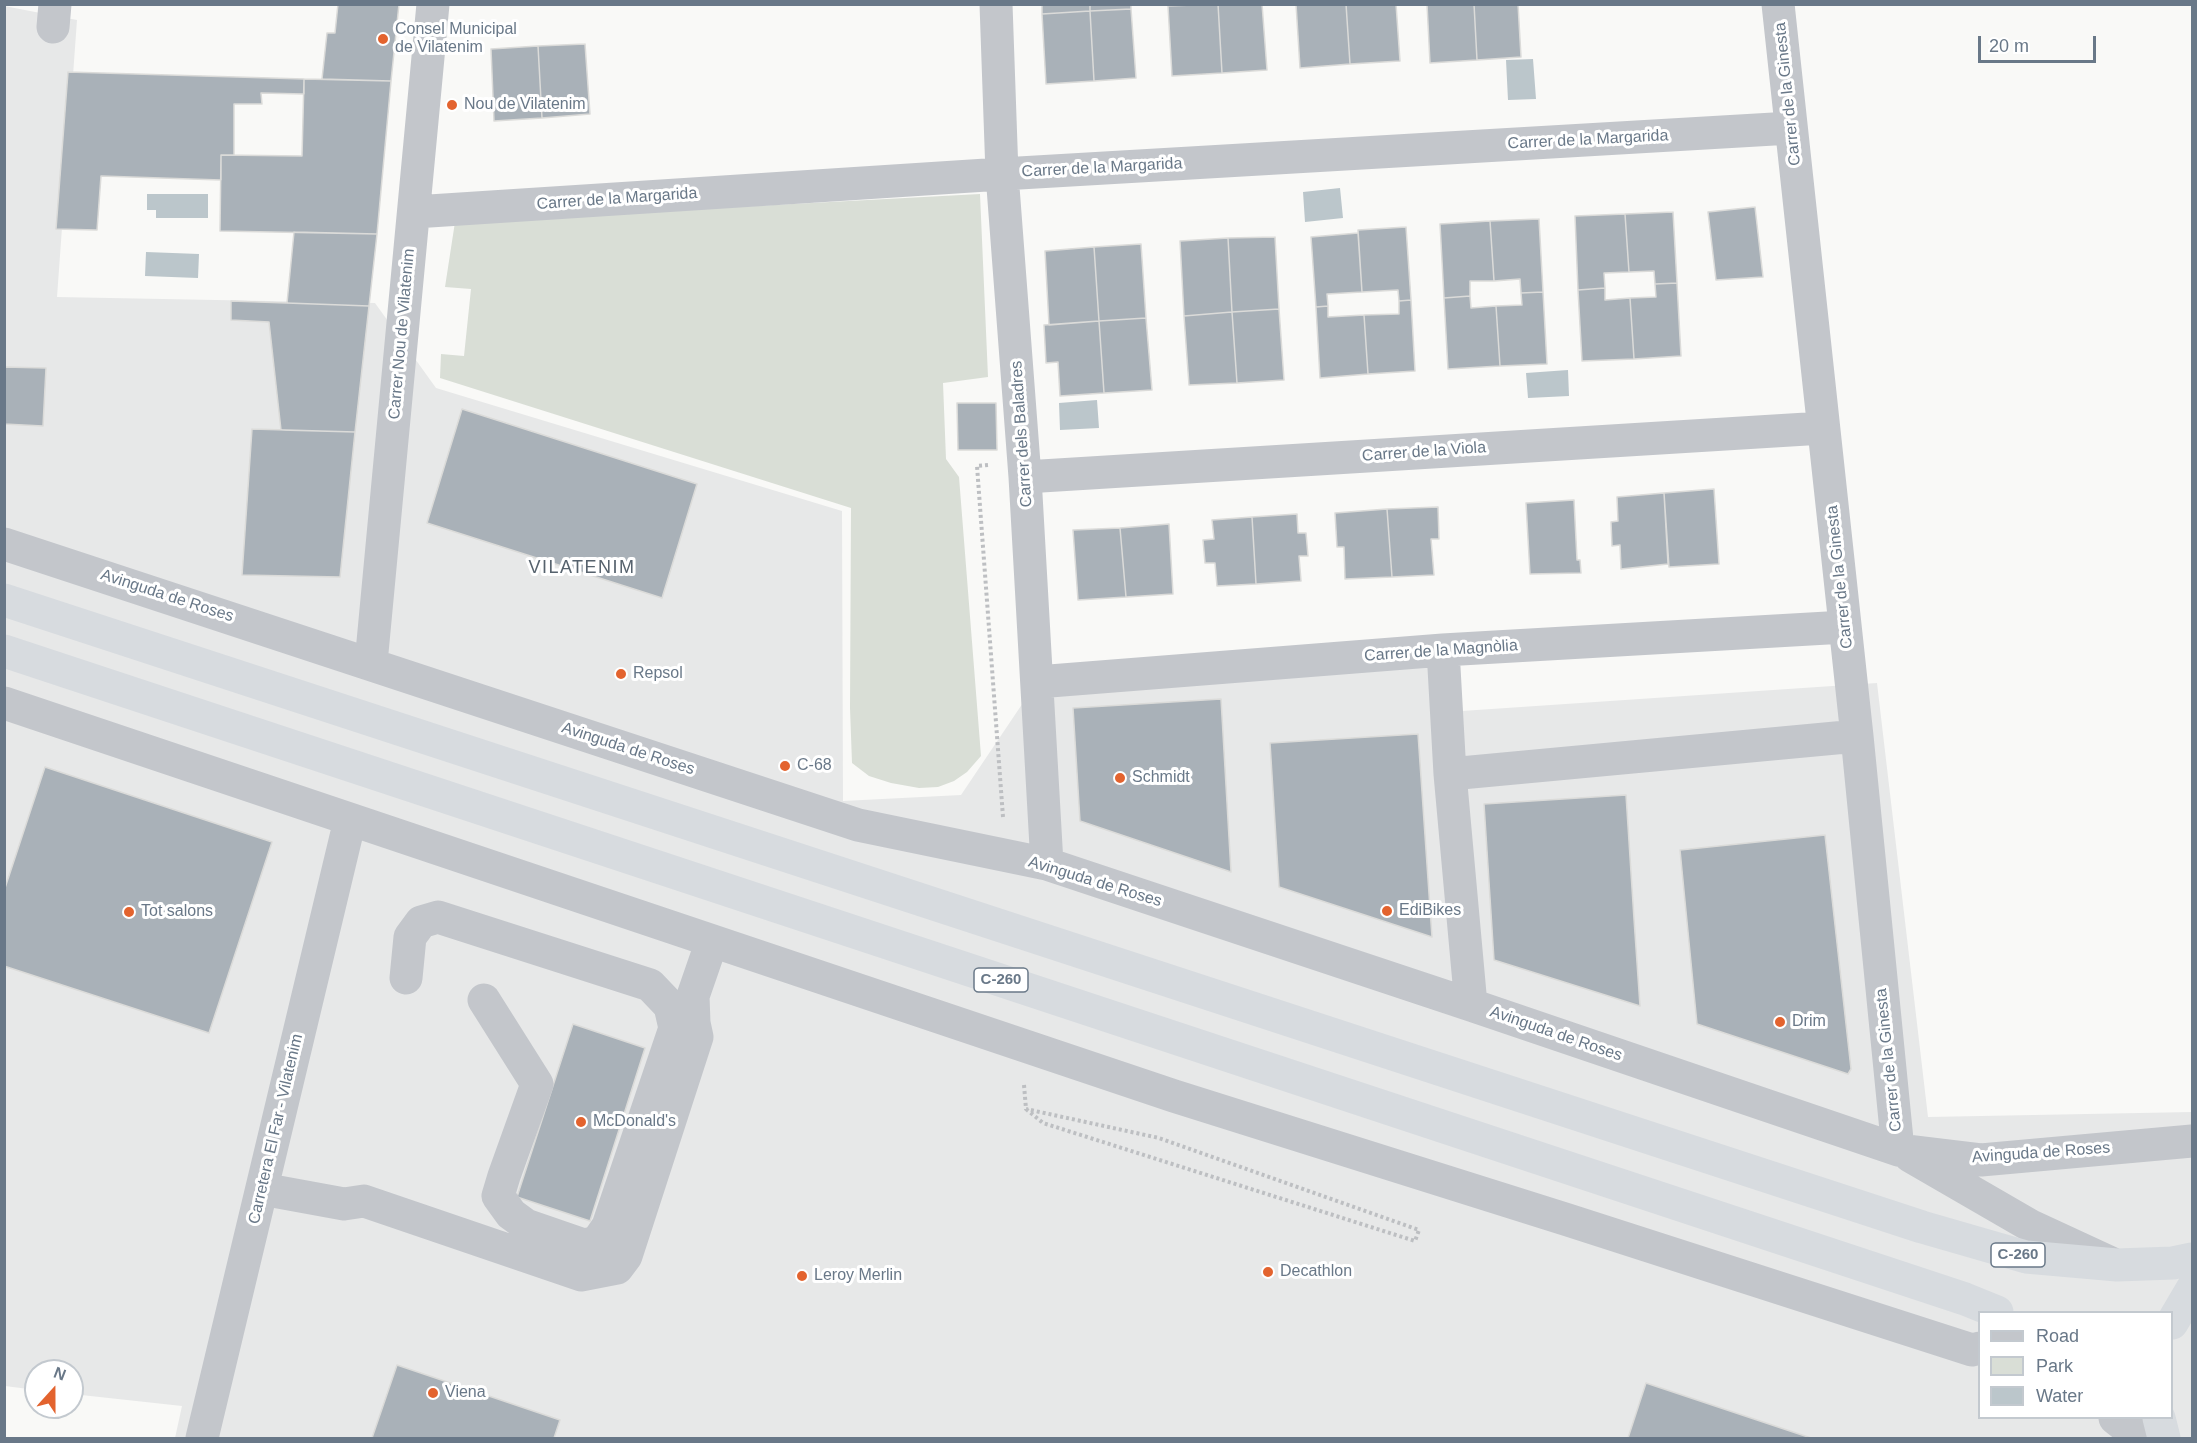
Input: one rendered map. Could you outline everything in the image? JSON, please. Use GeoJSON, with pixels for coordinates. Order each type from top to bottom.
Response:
{"type":"FeatureCollection","features":[{"type":"Feature","properties":{"kind":"highway","name":"C-260"},"geometry":{"type":"LineString","coordinates":[[4,600],[1922,1227],[2026,1257],[2117,1265],[2173,1263],[2193,1259]]}},
{"type":"Feature","properties":{"kind":"highway","name":"C-260"},"geometry":{"type":"LineString","coordinates":[[4,651],[1965,1299],[1995,1311]]}},
{"type":"Feature","properties":{"kind":"highway"},"geometry":{"type":"LineString","coordinates":[[2173,1321],[2193,1289]]}},
{"type":"Feature","properties":{"kind":"street","name":"Carrer Nou de Vilatenim"},"geometry":{"type":"LineString","coordinates":[[371,663],[433,4]]}},
{"type":"Feature","properties":{"kind":"street","name":"Carrer dels Baladres"},"geometry":{"type":"LineString","coordinates":[[996,4],[1002,174],[1025,477],[1047,864]]}},
{"type":"Feature","properties":{"kind":"street","name":"Carrer de la Ginesta"},"geometry":{"type":"LineString","coordinates":[[1778,4],[1857,736],[1898,1150]]}},
{"type":"Feature","properties":{"kind":"street","name":"Carrer de la Margarida"},"geometry":{"type":"LineString","coordinates":[[414,212],[1002,174],[1791,128]]}},
{"type":"Feature","properties":{"kind":"street","name":"Carrer de la Viola"},"geometry":{"type":"LineString","coordinates":[[1025,477],[1823,428]]}},
{"type":"Feature","properties":{"kind":"street","name":"Avinguda de Roses"},"geometry":{"type":"LineString","coordinates":[[4,544],[858,825],[1047,864],[1898,1150],[1981,1160],[2193,1141]]}},
{"type":"Feature","properties":{"kind":"street","name":"Carrer de la Magnòlia"},"geometry":{"type":"LineString","coordinates":[[1037,682],[1443,650],[1845,627]]}},
{"type":"Feature","properties":{"kind":"street"},"geometry":{"type":"LineString","coordinates":[[1443,650],[1450,774],[1471,1005]]}},
{"type":"Feature","properties":{"kind":"street"},"geometry":{"type":"LineString","coordinates":[[4,703],[1174,1096],[1977,1350]]}},
{"type":"Feature","properties":{"kind":"street"},"geometry":{"type":"LineString","coordinates":[[1450,774],[1857,736]]}},
{"type":"Feature","properties":{"kind":"street","name":"Carretera El Far - Vilatenim"},"geometry":{"type":"LineString","coordinates":[[202,1438],[350,820]]}},
{"type":"Feature","properties":{"kind":"street"},"geometry":{"type":"LineString","coordinates":[[406,978],[410,937],[421,922],[438,917],[650,985],[670,1006],[675,1028],[608,1226],[597,1242],[584,1245],[526,1225],[512,1214],[498,1196],[537,1084],[484,1000]]}},
{"type":"Feature","properties":{"kind":"street"},"geometry":{"type":"LineString","coordinates":[[262,1189],[344,1204],[364,1201],[581,1275],[617,1268],[626,1256],[697,1037],[693,996],[712,941]]}},
{"type":"Feature","properties":{"kind":"street"},"geometry":{"type":"LineString","coordinates":[[1898,1150],[2031,1226],[2117,1265]]}},
{"type":"Feature","properties":{"kind":"street"},"geometry":{"type":"LineString","coordinates":[[2120,1419],[2156,1427]]}},
{"type":"Feature","properties":{"kind":"path"},"geometry":{"type":"LineString","coordinates":[[989,476],[988,464],[977,466],[1004,820]]}},
{"type":"Feature","properties":{"kind":"path"},"geometry":{"type":"LineString","coordinates":[[1026,1109],[1159,1138],[1419,1230],[1415,1241],[1043,1123],[1026,1109]]}},
{"type":"Feature","properties":{"kind":"shaded area"},"geometry":{"type":"Polygon","coordinates":[[[4,6],[77,20],[57,297],[375,303],[436,388],[842,511],[843,801],[961,795],[1037,682],[1443,650],[1447,712],[1877,683],[1928,1117],[2192,1112],[2192,1438],[175,1438],[182,1406],[84,1395],[84,1359],[24,1359],[24,1388],[5,1386],[4,6]]]}},
{"type":"Feature","properties":{"kind":"green space"},"geometry":{"type":"Polygon","coordinates":[[[980,194],[988,377],[943,383],[946,459],[959,477],[981,756],[967,772],[954,781],[938,787],[919,788],[869,776],[852,763],[851,508],[440,378],[441,354],[464,356],[471,289],[445,287],[455,222],[980,194]]]}},
{"type":"Feature","properties":{"kind":"water"},"geometry":{"type":"Polygon","coordinates":[[[1533,59],[1536,99],[1508,100],[1506,60],[1533,59]]]}},
{"type":"Feature","properties":{"kind":"water"},"geometry":{"type":"Polygon","coordinates":[[[1340,188],[1343,218],[1305,222],[1303,192],[1340,188]]]}},
{"type":"Feature","properties":{"kind":"water"},"geometry":{"type":"Polygon","coordinates":[[[147,194],[208,194],[208,218],[156,218],[156,210],[147,210],[147,194]]]}},
{"type":"Feature","properties":{"kind":"water"},"geometry":{"type":"Polygon","coordinates":[[[146,252],[199,254],[198,278],[145,276],[146,252]]]}},
{"type":"Feature","properties":{"kind":"water"},"geometry":{"type":"Polygon","coordinates":[[[1568,370],[1569,396],[1528,398],[1526,373],[1568,370]]]}},
{"type":"Feature","properties":{"kind":"water"},"geometry":{"type":"Polygon","coordinates":[[[1097,400],[1099,428],[1060,430],[1059,403],[1097,400]]]}},
{"type":"Feature","properties":{"kind":"building"},"geometry":{"type":"Polygon","coordinates":[[[338,4],[399,4],[391,81],[322,79],[327,33],[335,33],[338,4]]]}},
{"type":"Feature","properties":{"kind":"building"},"geometry":{"type":"Polygon","coordinates":[[[1042,4],[1090,4],[1090,11],[1042,14],[1042,4]]]}},
{"type":"Feature","properties":{"kind":"building"},"geometry":{"type":"Polygon","coordinates":[[[1090,4],[1131,4],[1131,9],[1090,11],[1090,4]]]}},
{"type":"Feature","properties":{"kind":"building"},"geometry":{"type":"Polygon","coordinates":[[[1218,4],[1222,73],[1172,76],[1168,6],[1218,4]]]}},
{"type":"Feature","properties":{"kind":"building"},"geometry":{"type":"Polygon","coordinates":[[[1218,4],[1262,4],[1267,70],[1222,73],[1218,4]]]}},
{"type":"Feature","properties":{"kind":"building"},"geometry":{"type":"Polygon","coordinates":[[[1296,4],[1346,4],[1350,64],[1300,68],[1296,4]]]}},
{"type":"Feature","properties":{"kind":"building"},"geometry":{"type":"Polygon","coordinates":[[[1346,4],[1396,4],[1400,61],[1350,64],[1346,4]]]}},
{"type":"Feature","properties":{"kind":"building"},"geometry":{"type":"Polygon","coordinates":[[[1427,4],[1474,4],[1477,60],[1430,63],[1427,4]]]}},
{"type":"Feature","properties":{"kind":"building"},"geometry":{"type":"Polygon","coordinates":[[[1474,4],[1518,4],[1521,57],[1477,60],[1474,4]]]}},
{"type":"Feature","properties":{"kind":"building"},"geometry":{"type":"Polygon","coordinates":[[[1131,9],[1136,78],[1094,81],[1090,11],[1131,9]]]}},
{"type":"Feature","properties":{"kind":"building"},"geometry":{"type":"Polygon","coordinates":[[[1090,11],[1094,81],[1046,84],[1042,14],[1090,11]]]}},
{"type":"Feature","properties":{"kind":"building"},"geometry":{"type":"Polygon","coordinates":[[[585,44],[590,114],[542,118],[538,46],[585,44]]]}},
{"type":"Feature","properties":{"kind":"building"},"geometry":{"type":"Polygon","coordinates":[[[538,46],[542,118],[494,121],[491,49],[538,46]]]}},
{"type":"Feature","properties":{"kind":"building"},"geometry":{"type":"Polygon","coordinates":[[[68,72],[304,79],[304,94],[261,93],[262,104],[234,104],[234,155],[221,155],[221,180],[101,176],[97,230],[56,229],[68,72]]]}},
{"type":"Feature","properties":{"kind":"building"},"geometry":{"type":"Polygon","coordinates":[[[304,79],[391,81],[377,234],[220,231],[221,155],[302,156],[304,79]]]}},
{"type":"Feature","properties":{"kind":"building"},"geometry":{"type":"Polygon","coordinates":[[[1755,207],[1763,277],[1716,280],[1708,212],[1755,207]]]}},
{"type":"Feature","properties":{"kind":"building"},"geometry":{"type":"Polygon","coordinates":[[[1673,212],[1677,283],[1655,284],[1654,271],[1629,272],[1625,214],[1673,212]]]}},
{"type":"Feature","properties":{"kind":"building"},"geometry":{"type":"Polygon","coordinates":[[[1625,214],[1629,272],[1604,273],[1605,288],[1578,290],[1575,216],[1625,214]]]}},
{"type":"Feature","properties":{"kind":"building"},"geometry":{"type":"Polygon","coordinates":[[[1539,219],[1543,292],[1521,293],[1520,279],[1494,281],[1490,221],[1539,219]]]}},
{"type":"Feature","properties":{"kind":"building"},"geometry":{"type":"Polygon","coordinates":[[[1490,221],[1494,281],[1470,281],[1470,296],[1444,298],[1440,224],[1490,221]]]}},
{"type":"Feature","properties":{"kind":"building"},"geometry":{"type":"Polygon","coordinates":[[[1406,227],[1411,300],[1399,301],[1398,290],[1362,292],[1358,230],[1406,227]]]}},
{"type":"Feature","properties":{"kind":"building"},"geometry":{"type":"Polygon","coordinates":[[[294,232],[377,234],[369,306],[287,303],[294,232]]]}},
{"type":"Feature","properties":{"kind":"building"},"geometry":{"type":"Polygon","coordinates":[[[1358,233],[1362,292],[1327,294],[1328,306],[1316,307],[1311,237],[1358,233]]]}},
{"type":"Feature","properties":{"kind":"building"},"geometry":{"type":"Polygon","coordinates":[[[1275,237],[1279,309],[1232,312],[1228,238],[1275,237]]]}},
{"type":"Feature","properties":{"kind":"building"},"geometry":{"type":"Polygon","coordinates":[[[1228,238],[1232,312],[1184,316],[1180,241],[1228,238]]]}},
{"type":"Feature","properties":{"kind":"building"},"geometry":{"type":"Polygon","coordinates":[[[1141,244],[1146,318],[1099,321],[1094,247],[1141,244]]]}},
{"type":"Feature","properties":{"kind":"building"},"geometry":{"type":"Polygon","coordinates":[[[1094,247],[1099,321],[1049,325],[1045,251],[1094,247]]]}},
{"type":"Feature","properties":{"kind":"building"},"geometry":{"type":"Polygon","coordinates":[[[1677,283],[1681,356],[1634,359],[1630,298],[1656,297],[1655,284],[1677,283]]]}},
{"type":"Feature","properties":{"kind":"building"},"geometry":{"type":"Polygon","coordinates":[[[1605,288],[1605,300],[1630,298],[1634,359],[1582,361],[1578,290],[1605,288]]]}},
{"type":"Feature","properties":{"kind":"building"},"geometry":{"type":"Polygon","coordinates":[[[1543,292],[1547,364],[1500,366],[1496,306],[1522,305],[1521,293],[1543,292]]]}},
{"type":"Feature","properties":{"kind":"building"},"geometry":{"type":"Polygon","coordinates":[[[1470,296],[1471,308],[1496,306],[1500,366],[1448,369],[1444,298],[1470,296]]]}},
{"type":"Feature","properties":{"kind":"building"},"geometry":{"type":"Polygon","coordinates":[[[1411,300],[1415,371],[1368,374],[1364,315],[1399,314],[1399,301],[1411,300]]]}},
{"type":"Feature","properties":{"kind":"building"},"geometry":{"type":"Polygon","coordinates":[[[231,301],[369,306],[355,432],[281,430],[269,322],[231,320],[231,301]]]}},
{"type":"Feature","properties":{"kind":"building"},"geometry":{"type":"Polygon","coordinates":[[[1328,306],[1328,317],[1364,315],[1368,374],[1320,378],[1316,307],[1328,306]]]}},
{"type":"Feature","properties":{"kind":"building"},"geometry":{"type":"Polygon","coordinates":[[[1279,309],[1284,380],[1237,383],[1232,312],[1279,309]]]}},
{"type":"Feature","properties":{"kind":"building"},"geometry":{"type":"Polygon","coordinates":[[[1232,312],[1237,383],[1189,385],[1184,316],[1232,312]]]}},
{"type":"Feature","properties":{"kind":"building"},"geometry":{"type":"Polygon","coordinates":[[[1146,318],[1152,390],[1104,393],[1099,321],[1146,318]]]}},
{"type":"Feature","properties":{"kind":"building"},"geometry":{"type":"Polygon","coordinates":[[[1099,321],[1104,393],[1060,396],[1058,362],[1046,363],[1044,325],[1099,321]]]}},
{"type":"Feature","properties":{"kind":"building"},"geometry":{"type":"Polygon","coordinates":[[[4,367],[46,368],[43,426],[4,424],[4,367]]]}},
{"type":"Feature","properties":{"kind":"building"},"geometry":{"type":"Polygon","coordinates":[[[957,403],[996,403],[997,450],[958,450],[957,403]]]}},
{"type":"Feature","properties":{"kind":"building"},"geometry":{"type":"Polygon","coordinates":[[[462,409],[697,484],[662,598],[427,523],[462,409]]]}},
{"type":"Feature","properties":{"kind":"building"},"geometry":{"type":"Polygon","coordinates":[[[252,429],[355,432],[340,577],[242,575],[252,429]]]}},
{"type":"Feature","properties":{"kind":"building"},"geometry":{"type":"Polygon","coordinates":[[[1714,489],[1719,564],[1669,567],[1664,493],[1714,489]]]}},
{"type":"Feature","properties":{"kind":"building"},"geometry":{"type":"Polygon","coordinates":[[[1664,493],[1668,564],[1621,569],[1620,545],[1612,546],[1611,522],[1618,521],[1617,497],[1664,493]]]}},
{"type":"Feature","properties":{"kind":"building"},"geometry":{"type":"Polygon","coordinates":[[[1574,500],[1577,560],[1580,560],[1581,573],[1530,574],[1526,503],[1574,500]]]}},
{"type":"Feature","properties":{"kind":"building"},"geometry":{"type":"Polygon","coordinates":[[[1438,507],[1439,539],[1431,539],[1434,575],[1392,577],[1387,509],[1438,507]]]}},
{"type":"Feature","properties":{"kind":"building"},"geometry":{"type":"Polygon","coordinates":[[[1387,509],[1392,577],[1345,579],[1344,547],[1337,547],[1335,513],[1387,509]]]}},
{"type":"Feature","properties":{"kind":"building"},"geometry":{"type":"Polygon","coordinates":[[[1297,514],[1298,533],[1306,533],[1308,556],[1299,556],[1301,581],[1256,584],[1252,517],[1297,514]]]}},
{"type":"Feature","properties":{"kind":"building"},"geometry":{"type":"Polygon","coordinates":[[[1252,517],[1256,584],[1217,586],[1215,563],[1205,563],[1203,540],[1214,539],[1212,520],[1252,517]]]}},
{"type":"Feature","properties":{"kind":"building"},"geometry":{"type":"Polygon","coordinates":[[[1169,524],[1173,594],[1126,597],[1120,528],[1169,524]]]}},
{"type":"Feature","properties":{"kind":"building"},"geometry":{"type":"Polygon","coordinates":[[[1120,528],[1126,597],[1078,600],[1073,530],[1120,528]]]}},
{"type":"Feature","properties":{"kind":"building"},"geometry":{"type":"Polygon","coordinates":[[[1221,699],[1231,872],[1080,821],[1073,708],[1221,699]]]}},
{"type":"Feature","properties":{"kind":"building"},"geometry":{"type":"Polygon","coordinates":[[[1418,734],[1432,937],[1279,887],[1270,743],[1418,734]]]}},
{"type":"Feature","properties":{"kind":"building"},"geometry":{"type":"Polygon","coordinates":[[[45,767],[272,842],[209,1033],[4,966],[4,891],[45,767]]]}},
{"type":"Feature","properties":{"kind":"building"},"geometry":{"type":"Polygon","coordinates":[[[1626,795],[1640,1006],[1494,960],[1484,804],[1626,795]]]}},
{"type":"Feature","properties":{"kind":"building"},"geometry":{"type":"Polygon","coordinates":[[[1825,835],[1851,1069],[1848,1074],[1697,1024],[1680,850],[1825,835]]]}},
{"type":"Feature","properties":{"kind":"building","name":"McDonald's"},"geometry":{"type":"Polygon","coordinates":[[[573,1024],[645,1048],[590,1221],[517,1197],[573,1024]]]}},
{"type":"Feature","properties":{"kind":"building","name":"Viena"},"geometry":{"type":"Polygon","coordinates":[[[397,1365],[560,1420],[554,1438],[372,1438],[397,1365]]]}},
{"type":"Feature","properties":{"kind":"building"},"geometry":{"type":"Polygon","coordinates":[[[1646,1383],[1811,1438],[1628,1438],[1646,1383]]]}},
{"type":"Feature","properties":{"kind":"place","name":"Consel Municipal de Vilatenim"},"geometry":{"type":"Point","coordinates":[383,39]}},
{"type":"Feature","properties":{"kind":"place","name":"Nou de Vilatenim"},"geometry":{"type":"Point","coordinates":[452,105]}},
{"type":"Feature","properties":{"kind":"place","name":"Repsol"},"geometry":{"type":"Point","coordinates":[621,674]}},
{"type":"Feature","properties":{"kind":"place","name":"C-68"},"geometry":{"type":"Point","coordinates":[785,766]}},
{"type":"Feature","properties":{"kind":"place","name":"Schmidt"},"geometry":{"type":"Point","coordinates":[1120,778]}},
{"type":"Feature","properties":{"kind":"place","name":"EdiBikes"},"geometry":{"type":"Point","coordinates":[1387,911]}},
{"type":"Feature","properties":{"kind":"place","name":"Tot salons"},"geometry":{"type":"Point","coordinates":[129,912]}},
{"type":"Feature","properties":{"kind":"place","name":"Drim"},"geometry":{"type":"Point","coordinates":[1780,1022]}},
{"type":"Feature","properties":{"kind":"place","name":"McDonald's"},"geometry":{"type":"Point","coordinates":[581,1122]}},
{"type":"Feature","properties":{"kind":"place","name":"Decathlon"},"geometry":{"type":"Point","coordinates":[1268,1272]}},
{"type":"Feature","properties":{"kind":"place","name":"Leroy Merlin"},"geometry":{"type":"Point","coordinates":[802,1276]}},
{"type":"Feature","properties":{"kind":"place","name":"Viena"},"geometry":{"type":"Point","coordinates":[433,1393]}},
{"type":"Feature","properties":{"kind":"district","name":"VILATENIM"},"geometry":{"type":"Point","coordinates":[582,568]}}]}
